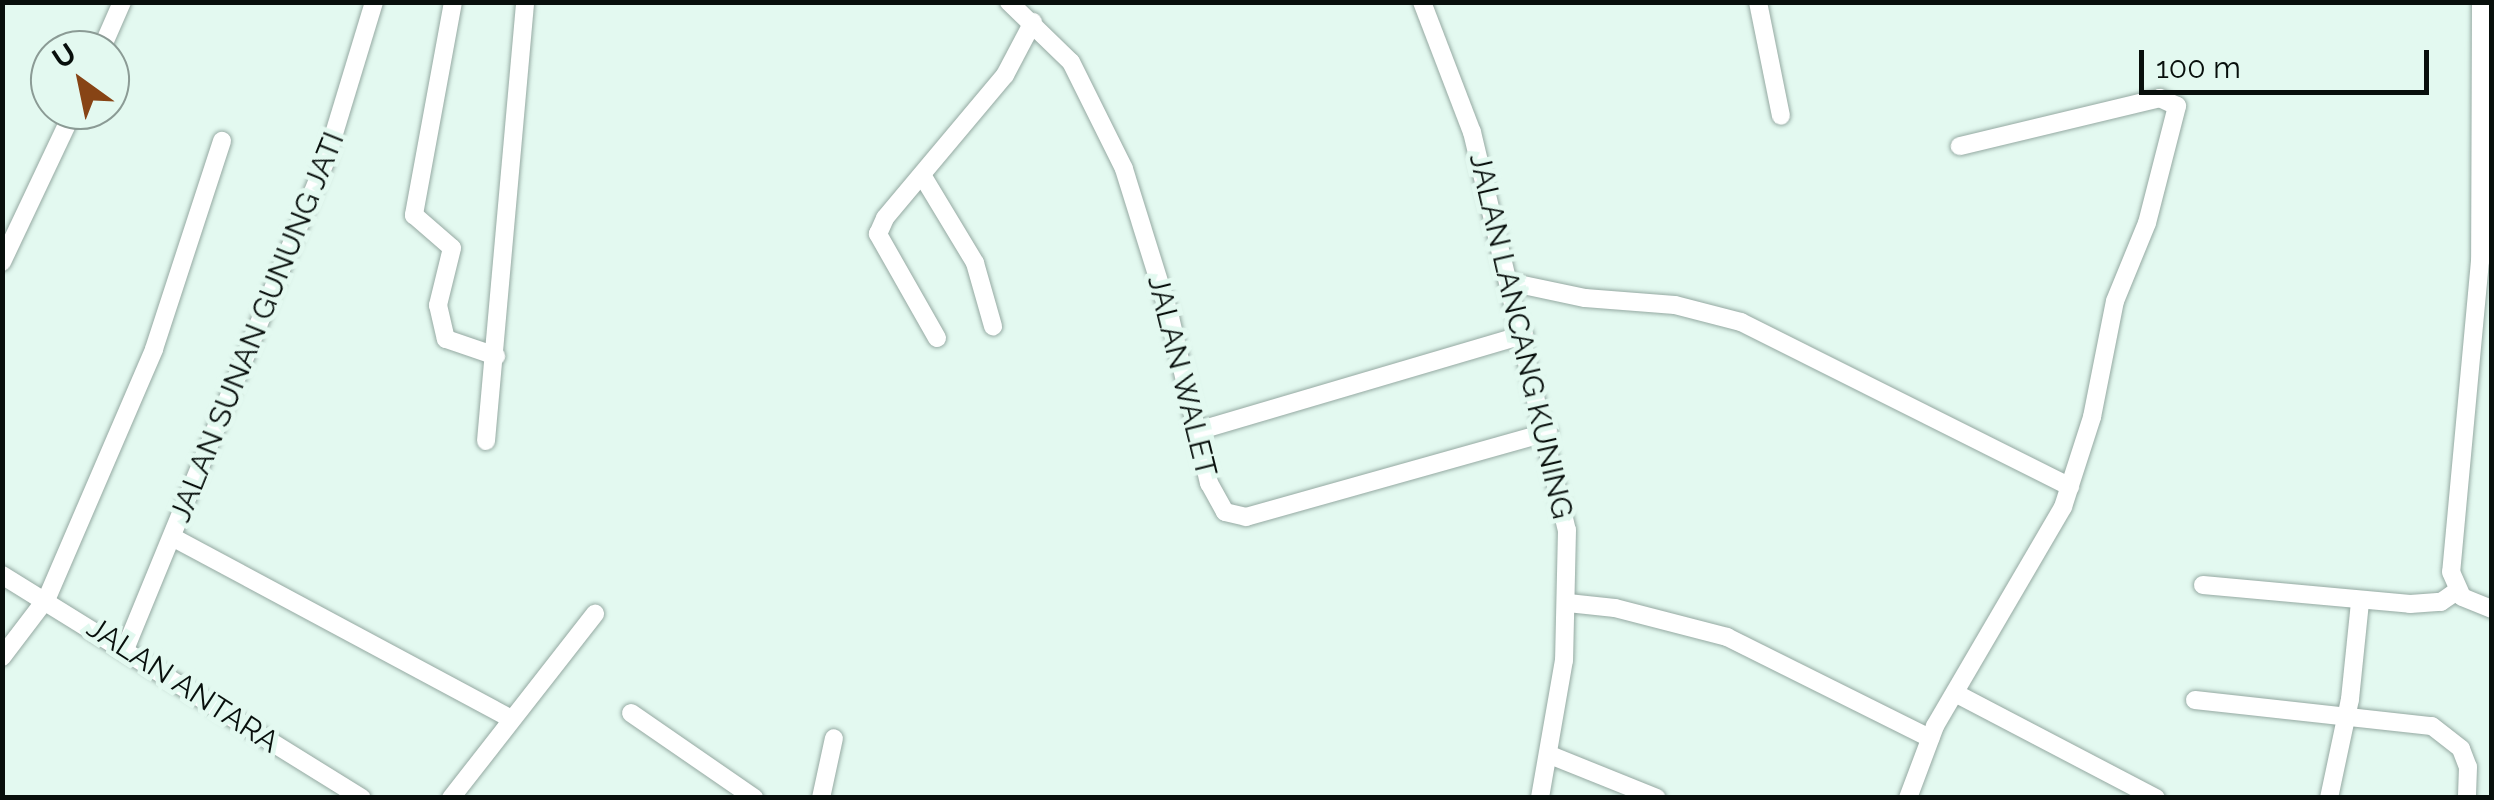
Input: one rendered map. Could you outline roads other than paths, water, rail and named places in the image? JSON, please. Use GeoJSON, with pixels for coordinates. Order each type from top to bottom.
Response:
{"type":"FeatureCollection","features":[{"type":"Feature","properties":{"kind":"street"},"geometry":{"type":"LineString","coordinates":[[110,30],[122,2]]}},
{"type":"Feature","properties":{"kind":"street","name":"JALAN SUNAN GUNUNG JATI"},"geometry":{"type":"LineString","coordinates":[[126,647],[174,538],[270,285],[326,160],[374,2]]}},
{"type":"Feature","properties":{"kind":"street"},"geometry":{"type":"LineString","coordinates":[[454,2],[414,214],[452,248],[438,306],[446,338],[496,356]]}},
{"type":"Feature","properties":{"kind":"street"},"geometry":{"type":"LineString","coordinates":[[486,441],[525,2]]}},
{"type":"Feature","properties":{"kind":"street","name":"JALAN WALET"},"geometry":{"type":"LineString","coordinates":[[1009,2],[1071,62],[1124,170],[1215,503],[1246,517],[1548,432]]}},
{"type":"Feature","properties":{"kind":"street","name":"JALAN LANCANG KUNING"},"geometry":{"type":"LineString","coordinates":[[1422,2],[1472,132],[1548,432],[1567,530],[1568,603],[1550,756],[1540,798]]}},
{"type":"Feature","properties":{"kind":"street"},"geometry":{"type":"LineString","coordinates":[[1758,2],[1780,116]]}},
{"type":"Feature","properties":{"kind":"street"},"geometry":{"type":"LineString","coordinates":[[2481,2],[2484,326],[2451,572],[2457,590],[2492,608]]}},
{"type":"Feature","properties":{"kind":"street"},"geometry":{"type":"LineString","coordinates":[[936,338],[878,234],[1005,76],[1033,22]]}},
{"type":"Feature","properties":{"kind":"street"},"geometry":{"type":"LineString","coordinates":[[1908,798],[1930,738],[2070,488],[2092,418],[2110,320],[2147,222],[2177,106],[2160,98],[1960,146]]}},
{"type":"Feature","properties":{"kind":"street"},"geometry":{"type":"LineString","coordinates":[[2,262],[65,130]]}},
{"type":"Feature","properties":{"kind":"street"},"geometry":{"type":"LineString","coordinates":[[2,658],[47,598],[154,349],[222,141]]}},
{"type":"Feature","properties":{"kind":"street"},"geometry":{"type":"LineString","coordinates":[[922,175],[975,263],[993,326]]}},
{"type":"Feature","properties":{"kind":"street"},"geometry":{"type":"LineString","coordinates":[[1509,282],[1585,298],[1675,305],[1741,322],[2070,488]]}},
{"type":"Feature","properties":{"kind":"street"},"geometry":{"type":"LineString","coordinates":[[1197,431],[1524,335]]}},
{"type":"Feature","properties":{"kind":"street"},"geometry":{"type":"LineString","coordinates":[[174,538],[509,718]]}},
{"type":"Feature","properties":{"kind":"street","name":"JALAN ANTARA"},"geometry":{"type":"LineString","coordinates":[[2,576],[47,598],[126,647],[356,796]]}},
{"type":"Feature","properties":{"kind":"street"},"geometry":{"type":"LineString","coordinates":[[2203,585],[2360,602],[2432,604],[2457,590]]}},
{"type":"Feature","properties":{"kind":"street"},"geometry":{"type":"LineString","coordinates":[[2329,798],[2346,717],[2360,602]]}},
{"type":"Feature","properties":{"kind":"street"},"geometry":{"type":"LineString","coordinates":[[1568,603],[1615,608],[1727,637],[1930,738]]}},
{"type":"Feature","properties":{"kind":"street"},"geometry":{"type":"LineString","coordinates":[[451,798],[509,718],[595,614]]}},
{"type":"Feature","properties":{"kind":"street"},"geometry":{"type":"LineString","coordinates":[[1955,693],[2156,798]]}},
{"type":"Feature","properties":{"kind":"street"},"geometry":{"type":"LineString","coordinates":[[2195,700],[2346,717],[2448,734],[2468,767],[2467,798]]}},
{"type":"Feature","properties":{"kind":"street"},"geometry":{"type":"LineString","coordinates":[[631,713],[754,798]]}},
{"type":"Feature","properties":{"kind":"street"},"geometry":{"type":"LineString","coordinates":[[822,798],[834,738]]}},
{"type":"Feature","properties":{"kind":"street"},"geometry":{"type":"LineString","coordinates":[[1550,756],[1657,798]]}}]}
